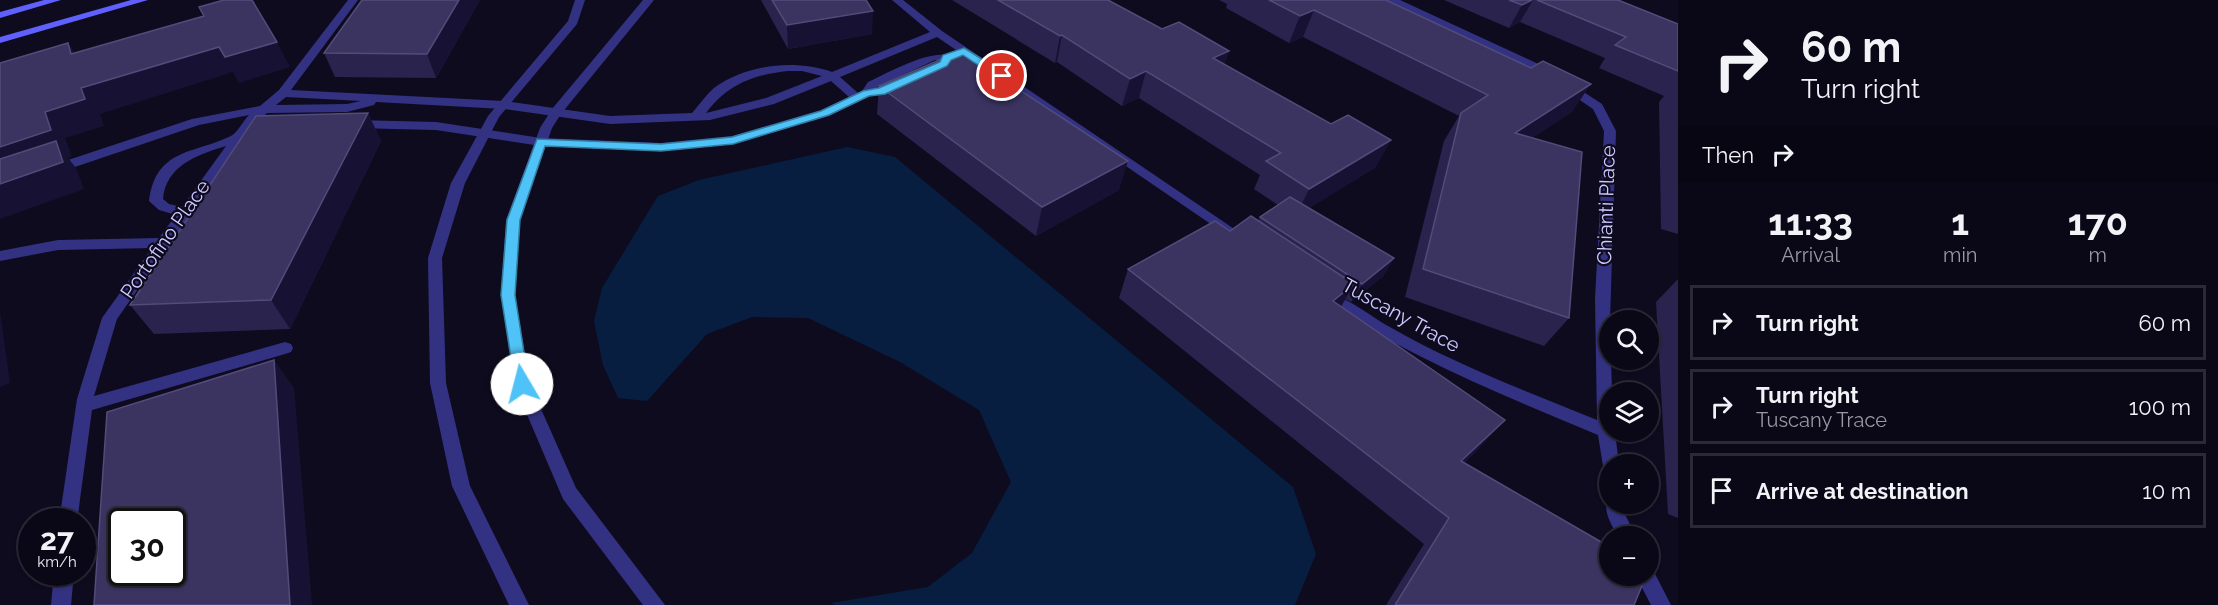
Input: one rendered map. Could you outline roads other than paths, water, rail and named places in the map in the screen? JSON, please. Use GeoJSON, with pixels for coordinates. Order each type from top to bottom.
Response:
{"type":"FeatureCollection","features":[{"type":"Feature","properties":{"kind":"main road"},"geometry":{"type":"LineString","coordinates":[[0,15],[56,0]]}},
{"type":"Feature","properties":{"kind":"main road"},"geometry":{"type":"LineString","coordinates":[[0,40],[143,0]]}},
{"type":"Feature","properties":{"kind":"street","name":"Portofino Place"},"geometry":{"type":"LineString","coordinates":[[70,508],[84,406],[110,318],[249,122],[267,116],[353,0]]}},
{"type":"Feature","properties":{"kind":"street"},"geometry":{"type":"LineString","coordinates":[[519,605],[461,486],[438,383],[435,258],[458,183],[494,116],[573,22],[580,0]]}},
{"type":"Feature","properties":{"kind":"street"},"geometry":{"type":"LineString","coordinates":[[649,0],[556,112],[541,142],[513,220],[508,295],[522,384],[569,493],[655,605]]}},
{"type":"Feature","properties":{"kind":"street"},"geometry":{"type":"LineString","coordinates":[[897,0],[964,51],[1259,250]]}},
{"type":"Feature","properties":{"kind":"street","name":"Chianti Place"},"geometry":{"type":"LineString","coordinates":[[1392,0],[1544,70],[1598,107],[1610,131],[1603,294],[1604,382]]}},
{"type":"Feature","properties":{"kind":"street"},"geometry":{"type":"LineString","coordinates":[[283,93],[504,105],[610,120],[710,116],[770,101],[938,33]]}},
{"type":"Feature","properties":{"kind":"street"},"geometry":{"type":"LineString","coordinates":[[347,108],[336,124],[436,126],[541,142],[661,147],[733,140],[825,113],[862,96],[882,91],[913,78],[944,64],[947,58],[964,51]]}},
{"type":"Feature","properties":{"kind":"street"},"geometry":{"type":"LineString","coordinates":[[696,116],[720,90],[753,76],[793,66],[814,69],[831,75],[862,96]]}},
{"type":"Feature","properties":{"kind":"street"},"geometry":{"type":"LineString","coordinates":[[44,173],[196,122],[347,108],[381,98]]}},
{"type":"Feature","properties":{"kind":"street"},"geometry":{"type":"LineString","coordinates":[[184,212],[164,207],[156,201],[156,189],[165,172],[178,161],[238,138]]}},
{"type":"Feature","properties":{"kind":"street"},"geometry":{"type":"LineString","coordinates":[[0,256],[58,245],[161,243]]}},
{"type":"Feature","properties":{"kind":"street","name":"Tuscany Trace"},"geometry":{"type":"LineString","coordinates":[[1308,284],[1368,324],[1466,374],[1599,428]]}},
{"type":"Feature","properties":{"kind":"street"},"geometry":{"type":"LineString","coordinates":[[84,406],[285,348]]}},
{"type":"Feature","properties":{"kind":"street"},"geometry":{"type":"LineString","coordinates":[[61,605],[63,586]]}},
{"type":"Feature","properties":{"kind":"street"},"geometry":{"type":"LineString","coordinates":[[1653,586],[1665,603]]}},
{"type":"Feature","properties":{"kind":"water"},"geometry":{"type":"Polygon","coordinates":[[[847,147],[895,157],[1293,487],[1316,554],[1295,605],[835,605],[831,603],[928,587],[972,553],[1011,482],[979,410],[900,362],[808,318],[752,317],[707,334],[647,401],[618,398],[603,365],[594,321],[602,288],[658,196],[699,180],[847,147]]]}}]}
